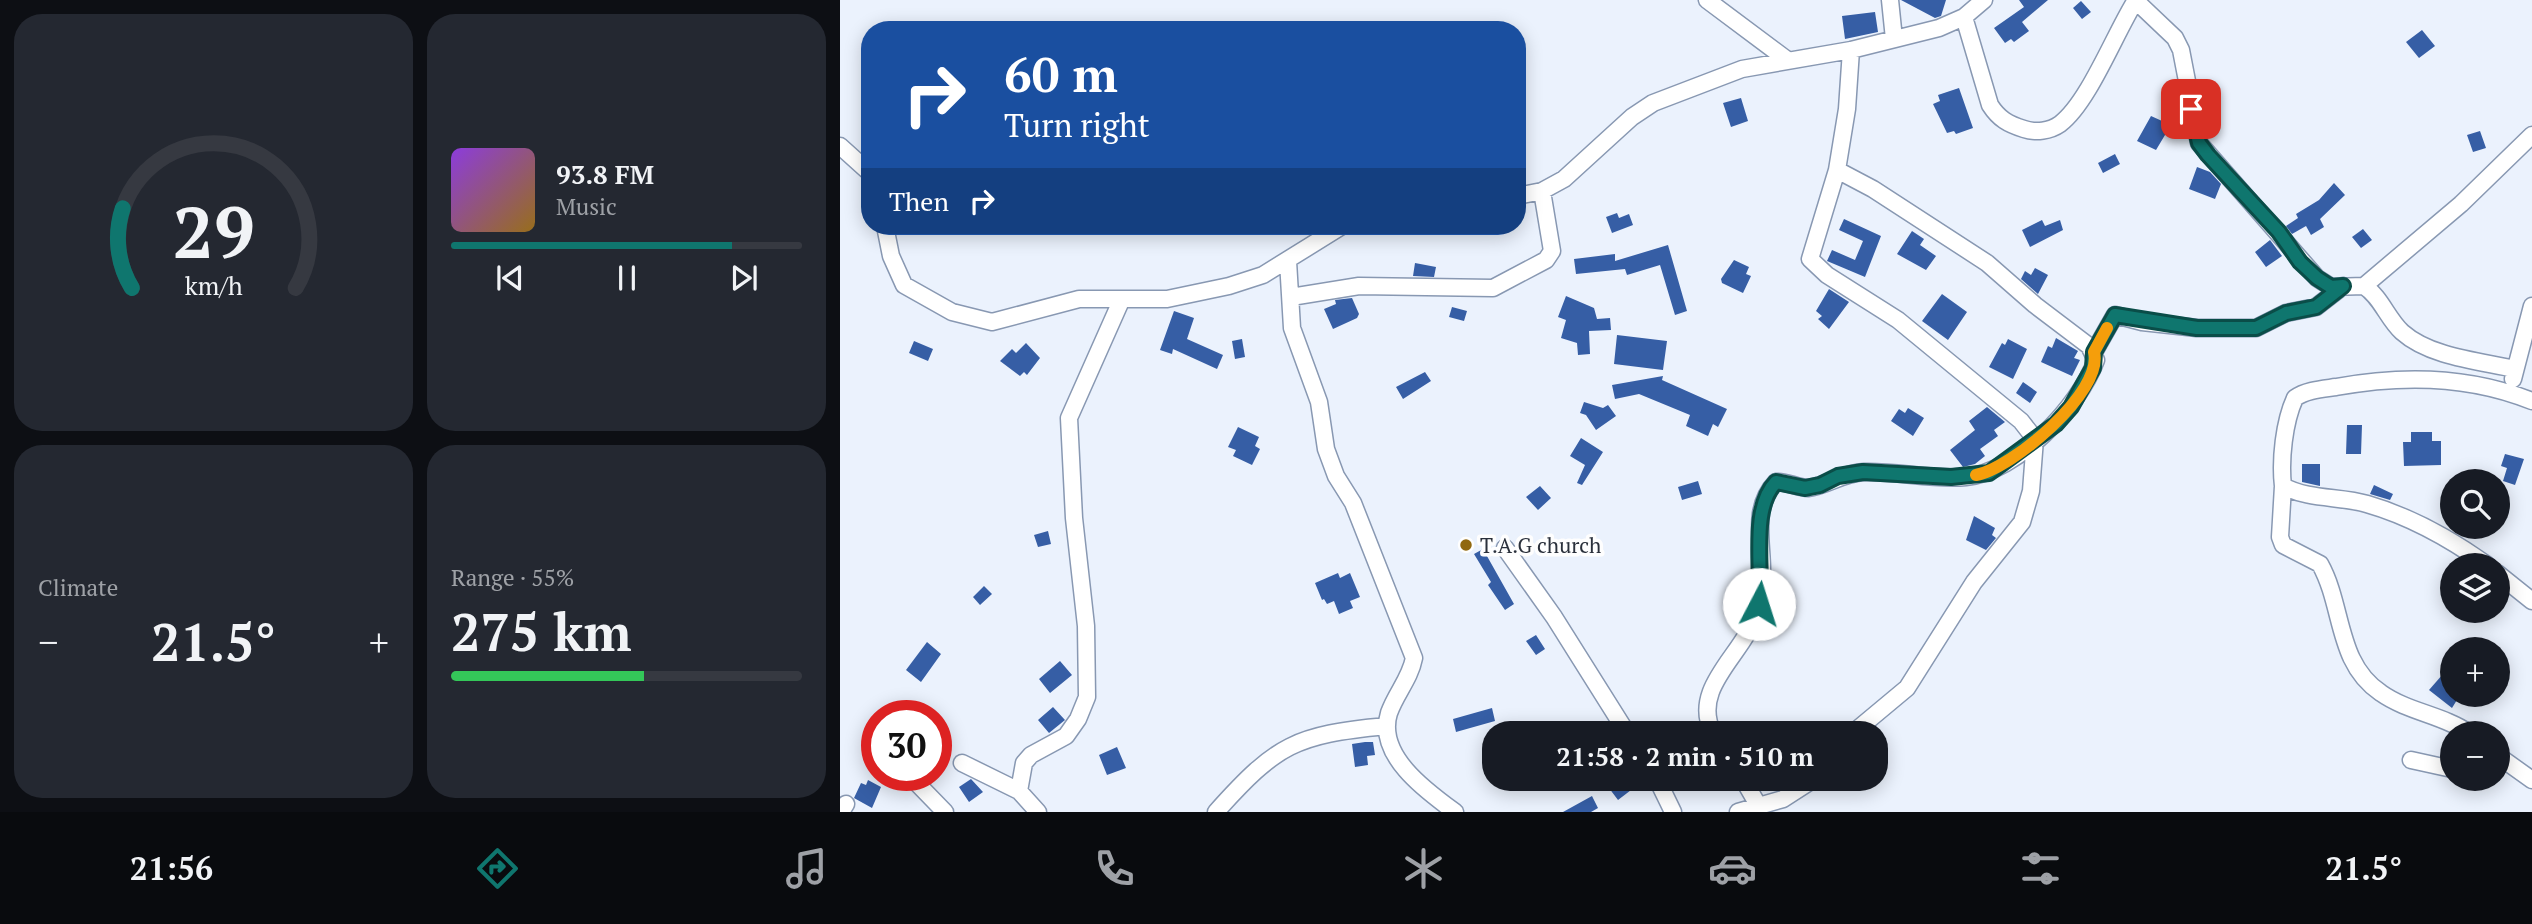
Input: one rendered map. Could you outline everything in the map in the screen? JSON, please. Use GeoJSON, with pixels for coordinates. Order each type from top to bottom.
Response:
{"type":"FeatureCollection","features":[{"type":"Feature","properties":{"kind":"street"},"geometry":{"type":"LineString","coordinates":[[1707,0],[1786,59]]}},
{"type":"Feature","properties":{"kind":"street"},"geometry":{"type":"LineString","coordinates":[[1890,0],[1894,39]]}},
{"type":"Feature","properties":{"kind":"street"},"geometry":{"type":"LineString","coordinates":[[1526,194],[1542,191],[1564,179],[1632,117],[1653,103],[1742,69],[1786,59],[1851,50],[1939,28],[1964,18],[1984,0]]}},
{"type":"Feature","properties":{"kind":"street"},"geometry":{"type":"LineString","coordinates":[[1964,18],[1990,105],[1998,117],[2029,131],[2047,131],[2059,125],[2078,101],[2136,0],[2175,38],[2181,50],[2199,143],[2317,278],[2331,287],[2364,286],[2461,204],[2532,135]]}},
{"type":"Feature","properties":{"kind":"street"},"geometry":{"type":"LineString","coordinates":[[1851,50],[1847,109],[1837,170],[1810,259],[1814,265],[1898,320],[2021,421],[2035,439],[2031,491],[2022,522],[1973,582],[1907,688],[1867,721]]}},
{"type":"Feature","properties":{"kind":"street"},"geometry":{"type":"LineString","coordinates":[[840,146],[861,165]]}},
{"type":"Feature","properties":{"kind":"street"},"geometry":{"type":"LineString","coordinates":[[1837,170],[1873,189],[1987,263],[2094,352]]}},
{"type":"Feature","properties":{"kind":"street"},"geometry":{"type":"LineString","coordinates":[[1291,297],[1359,286],[1493,288],[1546,260],[1552,251],[1542,191]]}},
{"type":"Feature","properties":{"kind":"street"},"geometry":{"type":"LineString","coordinates":[[887,235],[891,256],[904,285],[972,320],[992,323],[1079,299],[1167,299],[1229,286],[1263,275],[1328,235]]}},
{"type":"Feature","properties":{"kind":"street"},"geometry":{"type":"LineString","coordinates":[[1289,261],[1292,328],[1319,402],[1326,449],[1336,476],[1353,503],[1414,658],[1411,673],[1390,711],[1386,726],[1390,745],[1406,768],[1434,797],[1455,812]]}},
{"type":"Feature","properties":{"kind":"street"},"geometry":{"type":"LineString","coordinates":[[1708,721],[1713,686],[1749,631],[1759,604],[1762,575],[1759,522],[1765,500],[1776,482],[1805,488],[1820,485],[1838,476],[1863,472],[1966,477],[1989,473],[2056,424],[2071,407],[2093,368],[2094,352],[2115,315],[2197,328],[2256,328],[2286,313],[2316,307],[2343,286]]}},
{"type":"Feature","properties":{"kind":"street"},"geometry":{"type":"LineString","coordinates":[[2364,286],[2401,331],[2416,341],[2440,352],[2515,369]]}},
{"type":"Feature","properties":{"kind":"street"},"geometry":{"type":"LineString","coordinates":[[1019,791],[1024,763],[1031,755],[1066,736],[1078,719],[1087,696],[1086,626],[1074,518],[1069,418],[1121,301]]}},
{"type":"Feature","properties":{"kind":"street"},"geometry":{"type":"LineString","coordinates":[[2510,392],[2532,306]]}},
{"type":"Feature","properties":{"kind":"street"},"geometry":{"type":"LineString","coordinates":[[2444,721],[2407,708],[2380,693],[2361,677],[2351,661],[2323,568],[2314,560],[2283,545],[2280,537],[2282,472],[2290,413],[2295,398],[2304,393],[2345,385],[2416,379],[2449,381],[2510,392],[2532,401]]}},
{"type":"Feature","properties":{"kind":"street"},"geometry":{"type":"LineString","coordinates":[[2283,486],[2302,494],[2367,504],[2411,521],[2466,553]]}},
{"type":"Feature","properties":{"kind":"street"},"geometry":{"type":"LineString","coordinates":[[1505,548],[1554,617],[1619,721]]}},
{"type":"Feature","properties":{"kind":"street"},"geometry":{"type":"LineString","coordinates":[[2510,583],[2532,601]]}},
{"type":"Feature","properties":{"kind":"street"},"geometry":{"type":"LineString","coordinates":[[1216,812],[1250,775],[1283,748],[1317,735],[1386,726]]}},
{"type":"Feature","properties":{"kind":"street"},"geometry":{"type":"LineString","coordinates":[[2411,760],[2440,766]]}},
{"type":"Feature","properties":{"kind":"street"},"geometry":{"type":"LineString","coordinates":[[962,763],[1019,791],[1038,812]]}},
{"type":"Feature","properties":{"kind":"street"},"geometry":{"type":"LineString","coordinates":[[2510,771],[2532,780]]}},
{"type":"Feature","properties":{"kind":"street"},"geometry":{"type":"LineString","coordinates":[[925,791],[946,812]]}},
{"type":"Feature","properties":{"kind":"street"},"geometry":{"type":"LineString","coordinates":[[1663,791],[1673,812]]}},
{"type":"Feature","properties":{"kind":"street"},"geometry":{"type":"LineString","coordinates":[[1749,791],[1758,807]]}},
{"type":"Feature","properties":{"kind":"street"},"geometry":{"type":"LineString","coordinates":[[1738,812],[1783,799],[1795,791]]}},
{"type":"Feature","properties":{"kind":"building"},"geometry":{"type":"Polygon","coordinates":[[[1901,0],[1946,0],[1941,16],[1935,18],[1901,0]]]}},
{"type":"Feature","properties":{"kind":"building"},"geometry":{"type":"Polygon","coordinates":[[[2019,0],[2048,0],[2022,22],[2029,31],[2014,42],[2011,39],[2005,43],[1994,28],[2024,7],[2019,0]]]}},
{"type":"Feature","properties":{"kind":"building"},"geometry":{"type":"Polygon","coordinates":[[[2081,1],[2091,12],[2082,19],[2073,8],[2081,1]]]}},
{"type":"Feature","properties":{"kind":"building"},"geometry":{"type":"Polygon","coordinates":[[[1875,12],[1878,32],[1845,39],[1842,16],[1875,12]]]}},
{"type":"Feature","properties":{"kind":"building"},"geometry":{"type":"Polygon","coordinates":[[[2422,30],[2435,46],[2419,58],[2406,42],[2422,30]]]}},
{"type":"Feature","properties":{"kind":"building"},"geometry":{"type":"Polygon","coordinates":[[[1959,88],[1973,128],[1956,134],[1954,131],[1947,133],[1933,104],[1940,101],[1938,95],[1959,88]]]}},
{"type":"Feature","properties":{"kind":"building"},"geometry":{"type":"Polygon","coordinates":[[[1741,98],[1748,121],[1731,127],[1723,103],[1741,98]]]}},
{"type":"Feature","properties":{"kind":"building"},"geometry":{"type":"Polygon","coordinates":[[[2151,116],[2171,125],[2156,150],[2137,141],[2151,116]]]}},
{"type":"Feature","properties":{"kind":"building"},"geometry":{"type":"Polygon","coordinates":[[[2480,131],[2486,148],[2473,152],[2467,135],[2480,131]]]}},
{"type":"Feature","properties":{"kind":"building"},"geometry":{"type":"Polygon","coordinates":[[[2115,154],[2120,164],[2103,173],[2098,163],[2115,154]]]}},
{"type":"Feature","properties":{"kind":"building"},"geometry":{"type":"Polygon","coordinates":[[[2197,167],[2210,172],[2221,184],[2215,199],[2189,189],[2197,167]]]}},
{"type":"Feature","properties":{"kind":"building"},"geometry":{"type":"Polygon","coordinates":[[[2334,183],[2345,195],[2320,219],[2324,227],[2311,235],[2306,226],[2292,234],[2286,226],[2298,218],[2296,214],[2319,200],[2334,183]]]}},
{"type":"Feature","properties":{"kind":"building"},"geometry":{"type":"Polygon","coordinates":[[[1617,213],[1619,218],[1629,214],[1633,225],[1612,233],[1606,217],[1617,213]]]}},
{"type":"Feature","properties":{"kind":"building"},"geometry":{"type":"Polygon","coordinates":[[[1844,219],[1881,236],[1865,277],[1827,261],[1832,250],[1855,260],[1863,241],[1839,230],[1844,219]]]}},
{"type":"Feature","properties":{"kind":"building"},"geometry":{"type":"Polygon","coordinates":[[[2042,220],[2045,226],[2060,220],[2063,230],[2030,247],[2022,230],[2042,220]]]}},
{"type":"Feature","properties":{"kind":"building"},"geometry":{"type":"Polygon","coordinates":[[[2363,229],[2372,240],[2361,248],[2352,237],[2363,229]]]}},
{"type":"Feature","properties":{"kind":"building"},"geometry":{"type":"Polygon","coordinates":[[[1912,231],[1924,239],[1920,245],[1936,256],[1926,270],[1897,254],[1912,231]]]}},
{"type":"Feature","properties":{"kind":"building"},"geometry":{"type":"Polygon","coordinates":[[[2270,240],[2282,256],[2266,267],[2255,252],[2270,240]]]}},
{"type":"Feature","properties":{"kind":"building"},"geometry":{"type":"Polygon","coordinates":[[[1668,245],[1687,311],[1675,315],[1660,265],[1627,275],[1625,269],[1576,274],[1574,259],[1615,254],[1615,261],[1668,245]]]}},
{"type":"Feature","properties":{"kind":"building"},"geometry":{"type":"Polygon","coordinates":[[[1734,260],[1749,267],[1746,274],[1751,276],[1743,293],[1722,283],[1721,279],[1734,260]]]}},
{"type":"Feature","properties":{"kind":"building"},"geometry":{"type":"Polygon","coordinates":[[[1415,263],[1436,267],[1434,277],[1413,276],[1415,263]]]}},
{"type":"Feature","properties":{"kind":"building"},"geometry":{"type":"Polygon","coordinates":[[[2035,268],[2048,275],[2038,294],[2021,279],[2025,271],[2031,275],[2035,268]]]}},
{"type":"Feature","properties":{"kind":"building"},"geometry":{"type":"Polygon","coordinates":[[[1829,289],[1849,302],[1829,329],[1818,319],[1822,316],[1816,311],[1829,289]]]}},
{"type":"Feature","properties":{"kind":"building"},"geometry":{"type":"Polygon","coordinates":[[[1942,294],[1967,312],[1948,340],[1922,321],[1942,294]]]}},
{"type":"Feature","properties":{"kind":"building"},"geometry":{"type":"Polygon","coordinates":[[[1566,296],[1594,308],[1597,319],[1610,318],[1611,330],[1589,331],[1590,354],[1578,355],[1577,343],[1561,338],[1566,320],[1558,317],[1566,296]]]}},
{"type":"Feature","properties":{"kind":"building"},"geometry":{"type":"Polygon","coordinates":[[[1352,298],[1359,314],[1357,318],[1333,329],[1324,309],[1336,304],[1335,300],[1352,298]]]}},
{"type":"Feature","properties":{"kind":"building"},"geometry":{"type":"Polygon","coordinates":[[[1452,307],[1467,311],[1464,321],[1449,317],[1452,307]]]}},
{"type":"Feature","properties":{"kind":"building"},"geometry":{"type":"Polygon","coordinates":[[[1174,311],[1194,318],[1187,339],[1223,355],[1217,369],[1173,349],[1172,354],[1160,350],[1174,311]]]}},
{"type":"Feature","properties":{"kind":"building"},"geometry":{"type":"Polygon","coordinates":[[[1617,335],[1667,341],[1663,370],[1614,364],[1617,335]]]}},
{"type":"Feature","properties":{"kind":"building"},"geometry":{"type":"Polygon","coordinates":[[[2056,338],[2078,351],[2074,358],[2080,360],[2072,376],[2041,362],[2048,346],[2052,348],[2056,338]]]}},
{"type":"Feature","properties":{"kind":"building"},"geometry":{"type":"Polygon","coordinates":[[[1242,339],[1245,357],[1235,359],[1232,341],[1242,339]]]}},
{"type":"Feature","properties":{"kind":"building"},"geometry":{"type":"Polygon","coordinates":[[[2008,339],[2027,349],[2013,379],[1989,367],[2002,343],[2005,345],[2008,339]]]}},
{"type":"Feature","properties":{"kind":"building"},"geometry":{"type":"Polygon","coordinates":[[[914,341],[933,349],[928,361],[909,353],[914,341]]]}},
{"type":"Feature","properties":{"kind":"building"},"geometry":{"type":"Polygon","coordinates":[[[1026,343],[1040,358],[1027,375],[1024,372],[1020,376],[1000,361],[1012,349],[1016,353],[1026,343]]]}},
{"type":"Feature","properties":{"kind":"building"},"geometry":{"type":"Polygon","coordinates":[[[1425,372],[1431,381],[1403,399],[1396,387],[1425,372]]]}},
{"type":"Feature","properties":{"kind":"building"},"geometry":{"type":"Polygon","coordinates":[[[1663,376],[1662,380],[1727,409],[1718,427],[1713,424],[1708,436],[1686,426],[1690,415],[1639,394],[1615,399],[1612,385],[1663,376]]]}},
{"type":"Feature","properties":{"kind":"building"},"geometry":{"type":"Polygon","coordinates":[[[2023,382],[2037,392],[2030,403],[2016,393],[2023,382]]]}},
{"type":"Feature","properties":{"kind":"building"},"geometry":{"type":"Polygon","coordinates":[[[1584,402],[1603,408],[1608,405],[1616,416],[1596,430],[1586,415],[1580,413],[1584,402]]]}},
{"type":"Feature","properties":{"kind":"building"},"geometry":{"type":"Polygon","coordinates":[[[1987,407],[2005,422],[1994,430],[1998,436],[1980,449],[1985,456],[1975,464],[1963,467],[1950,450],[1975,430],[1969,421],[1987,407]]]}},
{"type":"Feature","properties":{"kind":"building"},"geometry":{"type":"Polygon","coordinates":[[[1908,408],[1924,418],[1913,436],[1891,421],[1899,409],[1905,413],[1908,408]]]}},
{"type":"Feature","properties":{"kind":"building"},"geometry":{"type":"Polygon","coordinates":[[[2347,425],[2362,425],[2361,454],[2346,454],[2347,425]]]}},
{"type":"Feature","properties":{"kind":"building"},"geometry":{"type":"Polygon","coordinates":[[[1238,427],[1259,437],[1255,446],[1260,449],[1252,465],[1233,456],[1236,450],[1228,447],[1238,427]]]}},
{"type":"Feature","properties":{"kind":"building"},"geometry":{"type":"Polygon","coordinates":[[[2411,432],[2432,432],[2432,441],[2441,441],[2441,465],[2404,466],[2403,442],[2411,442],[2411,432]]]}},
{"type":"Feature","properties":{"kind":"building"},"geometry":{"type":"Polygon","coordinates":[[[1581,438],[1603,452],[1582,485],[1577,483],[1585,465],[1570,456],[1581,438]]]}},
{"type":"Feature","properties":{"kind":"building"},"geometry":{"type":"Polygon","coordinates":[[[2505,454],[2524,459],[2515,485],[2510,483],[2510,469],[2501,466],[2505,454]]]}},
{"type":"Feature","properties":{"kind":"building"},"geometry":{"type":"Polygon","coordinates":[[[2302,464],[2320,464],[2320,486],[2302,482],[2302,464]]]}},
{"type":"Feature","properties":{"kind":"building"},"geometry":{"type":"Polygon","coordinates":[[[1698,481],[1702,494],[1682,500],[1678,487],[1698,481]]]}},
{"type":"Feature","properties":{"kind":"building"},"geometry":{"type":"Polygon","coordinates":[[[2374,485],[2393,494],[2390,500],[2370,494],[2374,485]]]}},
{"type":"Feature","properties":{"kind":"building"},"geometry":{"type":"Polygon","coordinates":[[[1540,486],[1551,498],[1538,510],[1526,497],[1540,486]]]}},
{"type":"Feature","properties":{"kind":"building"},"geometry":{"type":"Polygon","coordinates":[[[1974,516],[1995,528],[1992,535],[1996,538],[1986,550],[1966,540],[1974,516]]]}},
{"type":"Feature","properties":{"kind":"building"},"geometry":{"type":"Polygon","coordinates":[[[1048,531],[1051,544],[1038,547],[1034,535],[1048,531]]]}},
{"type":"Feature","properties":{"kind":"building"},"geometry":{"type":"Polygon","coordinates":[[[1483,549],[1514,604],[1505,610],[1488,585],[1491,582],[1474,554],[1483,549]]]}},
{"type":"Feature","properties":{"kind":"building"},"geometry":{"type":"Polygon","coordinates":[[[1338,573],[1340,578],[1350,573],[1360,597],[1350,601],[1353,608],[1339,614],[1334,601],[1327,604],[1322,600],[1315,583],[1338,573]]]}},
{"type":"Feature","properties":{"kind":"building"},"geometry":{"type":"Polygon","coordinates":[[[984,586],[992,594],[980,605],[973,597],[984,586]]]}},
{"type":"Feature","properties":{"kind":"building"},"geometry":{"type":"Polygon","coordinates":[[[1536,635],[1545,649],[1536,655],[1526,641],[1536,635]]]}},
{"type":"Feature","properties":{"kind":"building"},"geometry":{"type":"Polygon","coordinates":[[[927,642],[941,654],[921,682],[906,670],[927,642]]]}},
{"type":"Feature","properties":{"kind":"building"},"geometry":{"type":"Polygon","coordinates":[[[1060,661],[1072,675],[1050,693],[1039,679],[1060,661]]]}},
{"type":"Feature","properties":{"kind":"building"},"geometry":{"type":"Polygon","coordinates":[[[2440,677],[2440,699],[2429,690],[2440,677]]]}},
{"type":"Feature","properties":{"kind":"building"},"geometry":{"type":"Polygon","coordinates":[[[1053,707],[1065,720],[1049,733],[1038,720],[1053,707]]]}},
{"type":"Feature","properties":{"kind":"building"},"geometry":{"type":"Polygon","coordinates":[[[1492,708],[1495,721],[1482,721],[1482,725],[1456,732],[1453,719],[1492,708]]]}},
{"type":"Feature","properties":{"kind":"building"},"geometry":{"type":"Polygon","coordinates":[[[1373,742],[1375,755],[1367,756],[1368,765],[1355,767],[1352,744],[1373,742]]]}},
{"type":"Feature","properties":{"kind":"building"},"geometry":{"type":"Polygon","coordinates":[[[1117,747],[1126,768],[1107,775],[1099,755],[1117,747]]]}},
{"type":"Feature","properties":{"kind":"building"},"geometry":{"type":"Polygon","coordinates":[[[971,779],[983,792],[969,802],[959,787],[971,779]]]}},
{"type":"Feature","properties":{"kind":"building"},"geometry":{"type":"Polygon","coordinates":[[[861,783],[861,791],[879,791],[872,808],[854,798],[861,783]]]}},
{"type":"Feature","properties":{"kind":"building"},"geometry":{"type":"Polygon","coordinates":[[[1611,791],[1630,791],[1618,800],[1611,791]]]}},
{"type":"Feature","properties":{"kind":"building"},"geometry":{"type":"Polygon","coordinates":[[[1592,796],[1598,808],[1591,812],[1563,812],[1592,796]]]}},
{"type":"Feature","properties":{"kind":"slow traffic"},"geometry":{"type":"LineString","coordinates":[[1976,475],[1989,473],[2007,462],[2056,424],[2083,389],[2096,360],[2094,352],[2107,328]]}},
{"type":"Feature","properties":{"kind":"place","name":"T.A.G church"},"geometry":{"type":"Point","coordinates":[1466,545]}},
{"type":"Feature","properties":{"kind":"route"},"geometry":{"type":"LineString","coordinates":[[1759,604],[1762,575],[1759,522],[1765,500],[1776,482],[1782,481],[1805,488],[1820,485],[1838,476],[1863,472],[1937,477],[1966,477],[1989,473],[2056,424],[2071,407],[2083,389],[2096,360],[2094,352],[2115,315],[2142,322],[2197,328],[2256,328],[2286,313],[2316,307],[2343,286],[2331,287],[2324,284],[2300,262],[2279,232],[2208,155],[2199,143],[2193,127],[2191,109]]}}]}
